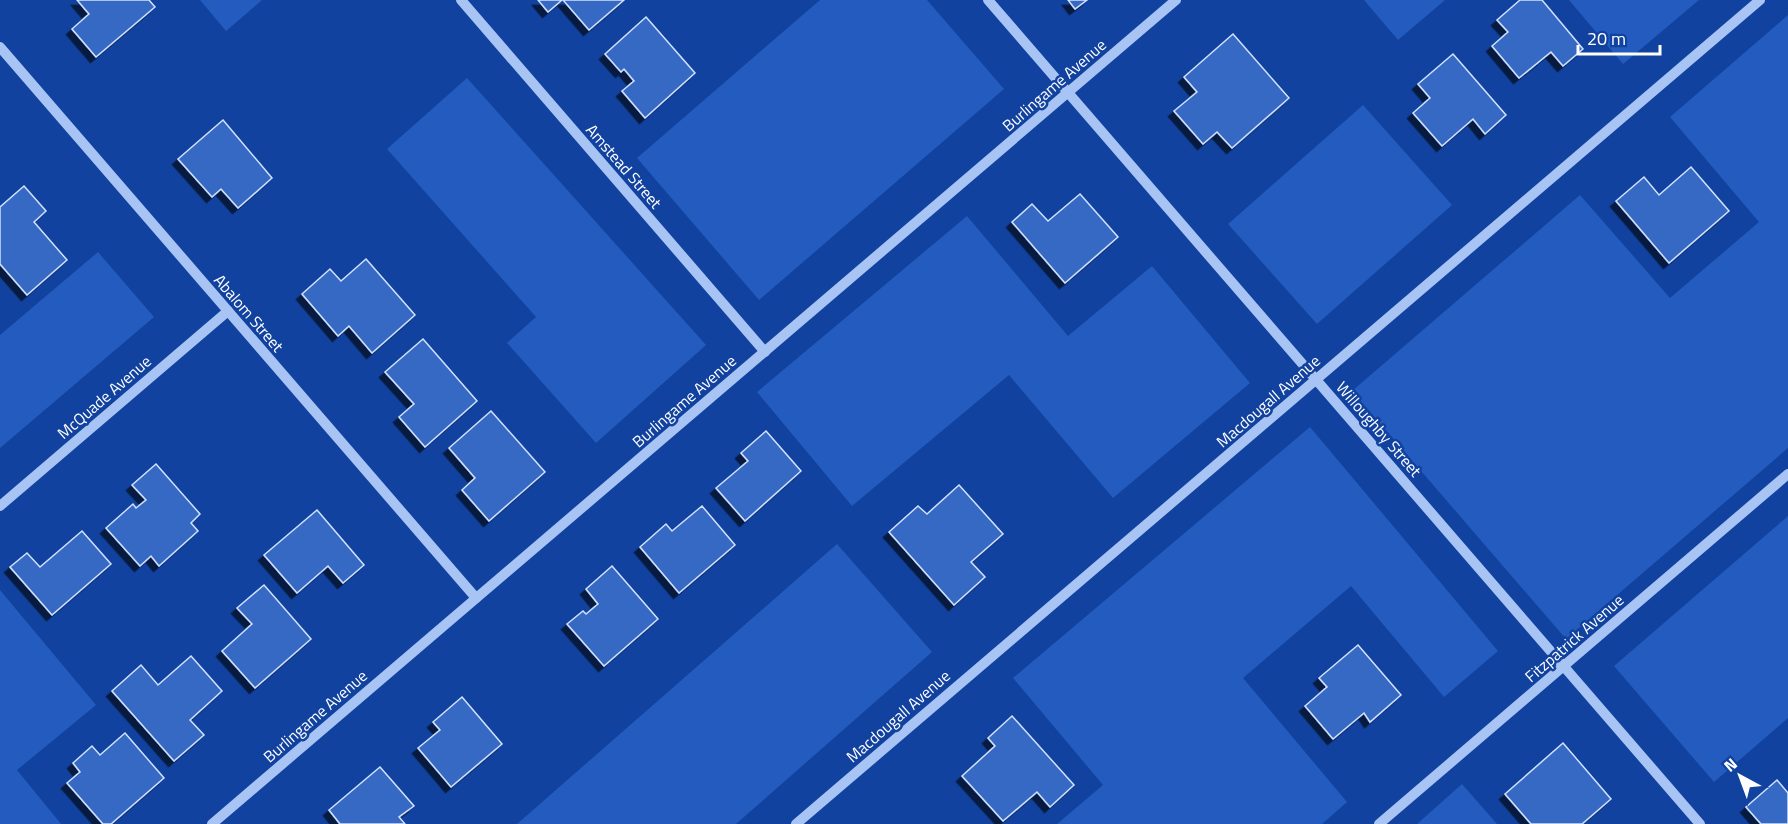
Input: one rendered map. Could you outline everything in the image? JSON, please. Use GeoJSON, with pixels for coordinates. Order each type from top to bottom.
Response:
{"type":"FeatureCollection","features":[{"type":"Feature","properties":{"kind":"street","name":"Amstead Street"},"geometry":{"type":"LineString","coordinates":[[461,0],[765,352]]}},
{"type":"Feature","properties":{"kind":"street","name":"Willoughby Street"},"geometry":{"type":"LineString","coordinates":[[988,0],[1700,824]]}},
{"type":"Feature","properties":{"kind":"street","name":"Burlingame Avenue"},"geometry":{"type":"LineString","coordinates":[[212,824],[1176,0]]}},
{"type":"Feature","properties":{"kind":"street","name":"Macdougall Avenue"},"geometry":{"type":"LineString","coordinates":[[796,824],[1760,0]]}},
{"type":"Feature","properties":{"kind":"street","name":"Abalom Street"},"geometry":{"type":"LineString","coordinates":[[0,47],[476,598]]}},
{"type":"Feature","properties":{"kind":"street","name":"McQuade Avenue"},"geometry":{"type":"LineString","coordinates":[[0,506],[228,311]]}},
{"type":"Feature","properties":{"kind":"street","name":"Fitzpatrick Avenue"},"geometry":{"type":"LineString","coordinates":[[1379,824],[1788,474]]}},
{"type":"Feature","properties":{"kind":"shaded area"},"geometry":{"type":"Polygon","coordinates":[[[200,0],[262,0],[226,31],[200,0]]]}},
{"type":"Feature","properties":{"kind":"shaded area"},"geometry":{"type":"Polygon","coordinates":[[[820,0],[927,0],[1004,89],[759,300],[637,158],[820,0]]]}},
{"type":"Feature","properties":{"kind":"shaded area"},"geometry":{"type":"Polygon","coordinates":[[[1364,0],[1445,0],[1398,40],[1364,0]]]}},
{"type":"Feature","properties":{"kind":"shaded area"},"geometry":{"type":"Polygon","coordinates":[[[1569,0],[1699,0],[1623,64],[1569,0]]]}},
{"type":"Feature","properties":{"kind":"shaded area"},"geometry":{"type":"Polygon","coordinates":[[[1788,15],[1788,448],[1566,639],[1352,391],[1580,195],[1670,298],[1759,222],[1670,117],[1788,15]]]}},
{"type":"Feature","properties":{"kind":"shaded area"},"geometry":{"type":"Polygon","coordinates":[[[467,78],[706,345],[596,443],[507,343],[536,317],[387,149],[467,78]]]}},
{"type":"Feature","properties":{"kind":"shaded area"},"geometry":{"type":"Polygon","coordinates":[[[1363,105],[1452,205],[1317,324],[1228,224],[1363,105]]]}},
{"type":"Feature","properties":{"kind":"shaded area"},"geometry":{"type":"Polygon","coordinates":[[[967,216],[1068,336],[1152,266],[1250,383],[1113,498],[1009,375],[852,506],[757,392],[967,216]]]}},
{"type":"Feature","properties":{"kind":"shaded area"},"geometry":{"type":"Polygon","coordinates":[[[98,252],[154,317],[0,448],[0,335],[98,252]]]}},
{"type":"Feature","properties":{"kind":"shaded area"},"geometry":{"type":"Polygon","coordinates":[[[1310,427],[1498,651],[1444,697],[1351,586],[1243,678],[1347,802],[1322,824],[1057,824],[1103,785],[1013,678],[1310,427]]]}},
{"type":"Feature","properties":{"kind":"shaded area"},"geometry":{"type":"Polygon","coordinates":[[[1788,516],[1788,718],[1714,782],[1614,666],[1788,516]]]}},
{"type":"Feature","properties":{"kind":"shaded area"},"geometry":{"type":"Polygon","coordinates":[[[837,544],[932,652],[736,824],[517,824],[837,544]]]}},
{"type":"Feature","properties":{"kind":"shaded area"},"geometry":{"type":"Polygon","coordinates":[[[0,590],[96,705],[17,770],[61,824],[0,824],[0,590]]]}},
{"type":"Feature","properties":{"kind":"shaded area"},"geometry":{"type":"Polygon","coordinates":[[[1462,784],[1497,824],[1417,824],[1462,784]]]}},
{"type":"Feature","properties":{"kind":"building"},"geometry":{"type":"Polygon","coordinates":[[[77,0],[149,0],[155,7],[96,57],[72,29],[89,14],[77,0]]]}},
{"type":"Feature","properties":{"kind":"building"},"geometry":{"type":"Polygon","coordinates":[[[538,0],[562,0],[548,12],[538,0]]]}},
{"type":"Feature","properties":{"kind":"building"},"geometry":{"type":"Polygon","coordinates":[[[563,0],[624,0],[589,30],[563,0]]]}},
{"type":"Feature","properties":{"kind":"building"},"geometry":{"type":"Polygon","coordinates":[[[1068,0],[1087,0],[1075,9],[1068,0]]]}},
{"type":"Feature","properties":{"kind":"building"},"geometry":{"type":"Polygon","coordinates":[[[1520,0],[1542,0],[1583,49],[1563,66],[1551,52],[1519,78],[1492,46],[1508,32],[1497,20],[1520,0]]]}},
{"type":"Feature","properties":{"kind":"building"},"geometry":{"type":"Polygon","coordinates":[[[646,17],[695,73],[645,118],[622,91],[634,81],[624,69],[621,72],[605,54],[646,17]]]}},
{"type":"Feature","properties":{"kind":"building"},"geometry":{"type":"Polygon","coordinates":[[[1233,34],[1289,98],[1232,148],[1217,132],[1203,144],[1174,111],[1197,92],[1184,77],[1233,34]]]}},
{"type":"Feature","properties":{"kind":"building"},"geometry":{"type":"Polygon","coordinates":[[[1453,54],[1506,115],[1485,134],[1473,119],[1442,146],[1413,113],[1430,98],[1418,84],[1453,54]]]}},
{"type":"Feature","properties":{"kind":"building"},"geometry":{"type":"Polygon","coordinates":[[[223,120],[272,178],[238,208],[221,189],[212,197],[178,159],[223,120]]]}},
{"type":"Feature","properties":{"kind":"building"},"geometry":{"type":"Polygon","coordinates":[[[1691,167],[1729,211],[1669,263],[1616,201],[1644,177],[1659,195],[1691,167]]]}},
{"type":"Feature","properties":{"kind":"building"},"geometry":{"type":"Polygon","coordinates":[[[24,186],[46,211],[34,222],[67,260],[27,295],[0,264],[0,207],[24,186]]]}},
{"type":"Feature","properties":{"kind":"building"},"geometry":{"type":"Polygon","coordinates":[[[1080,194],[1118,237],[1065,283],[1012,222],[1032,204],[1048,221],[1080,194]]]}},
{"type":"Feature","properties":{"kind":"building"},"geometry":{"type":"Polygon","coordinates":[[[366,259],[415,315],[372,353],[349,326],[338,336],[302,294],[330,269],[341,281],[366,259]]]}},
{"type":"Feature","properties":{"kind":"building"},"geometry":{"type":"Polygon","coordinates":[[[423,339],[477,401],[425,447],[399,417],[414,404],[385,372],[423,339]]]}},
{"type":"Feature","properties":{"kind":"building"},"geometry":{"type":"Polygon","coordinates":[[[491,411],[545,472],[489,521],[462,490],[475,478],[449,448],[491,411]]]}},
{"type":"Feature","properties":{"kind":"building"},"geometry":{"type":"Polygon","coordinates":[[[766,431],[801,471],[745,521],[716,488],[748,461],[741,453],[766,431]]]}},
{"type":"Feature","properties":{"kind":"building"},"geometry":{"type":"Polygon","coordinates":[[[156,464],[200,514],[191,523],[198,531],[159,566],[151,556],[140,566],[106,528],[133,504],[136,508],[146,500],[132,485],[156,464]]]}},
{"type":"Feature","properties":{"kind":"building"},"geometry":{"type":"Polygon","coordinates":[[[959,485],[1003,534],[971,562],[985,577],[954,605],[889,532],[918,506],[927,514],[959,485]]]}},
{"type":"Feature","properties":{"kind":"building"},"geometry":{"type":"Polygon","coordinates":[[[702,506],[735,545],[679,593],[640,547],[666,524],[672,531],[702,506]]]}},
{"type":"Feature","properties":{"kind":"building"},"geometry":{"type":"Polygon","coordinates":[[[317,510],[364,565],[343,583],[328,566],[297,593],[264,555],[317,510]]]}},
{"type":"Feature","properties":{"kind":"building"},"geometry":{"type":"Polygon","coordinates":[[[82,531],[111,564],[52,615],[10,567],[27,553],[40,567],[82,531]]]}},
{"type":"Feature","properties":{"kind":"building"},"geometry":{"type":"Polygon","coordinates":[[[612,566],[658,619],[604,666],[567,624],[583,611],[586,614],[598,604],[586,589],[612,566]]]}},
{"type":"Feature","properties":{"kind":"building"},"geometry":{"type":"Polygon","coordinates":[[[264,585],[311,639],[255,688],[222,651],[252,624],[237,608],[264,585]]]}},
{"type":"Feature","properties":{"kind":"building"},"geometry":{"type":"Polygon","coordinates":[[[1358,645],[1401,695],[1370,722],[1364,713],[1333,739],[1305,706],[1327,687],[1319,678],[1358,645]]]}},
{"type":"Feature","properties":{"kind":"building"},"geometry":{"type":"Polygon","coordinates":[[[191,656],[222,691],[190,720],[204,735],[174,761],[112,691],[141,665],[158,685],[191,656]]]}},
{"type":"Feature","properties":{"kind":"building"},"geometry":{"type":"Polygon","coordinates":[[[462,697],[502,744],[451,787],[418,748],[440,730],[433,722],[462,697]]]}},
{"type":"Feature","properties":{"kind":"building"},"geometry":{"type":"Polygon","coordinates":[[[1012,716],[1074,785],[1050,807],[1037,792],[1003,821],[962,776],[995,746],[988,738],[1012,716]]]}},
{"type":"Feature","properties":{"kind":"building"},"geometry":{"type":"Polygon","coordinates":[[[125,733],[164,778],[111,824],[103,824],[67,783],[80,772],[73,763],[92,746],[100,755],[125,733]]]}},
{"type":"Feature","properties":{"kind":"building"},"geometry":{"type":"Polygon","coordinates":[[[1563,743],[1611,799],[1582,824],[1531,824],[1505,794],[1563,743]]]}},
{"type":"Feature","properties":{"kind":"building"},"geometry":{"type":"Polygon","coordinates":[[[380,767],[414,806],[399,817],[405,824],[340,824],[329,810],[380,767]]]}},
{"type":"Feature","properties":{"kind":"building"},"geometry":{"type":"Polygon","coordinates":[[[1777,780],[1788,793],[1788,824],[1761,824],[1746,807],[1777,780]]]}}]}
